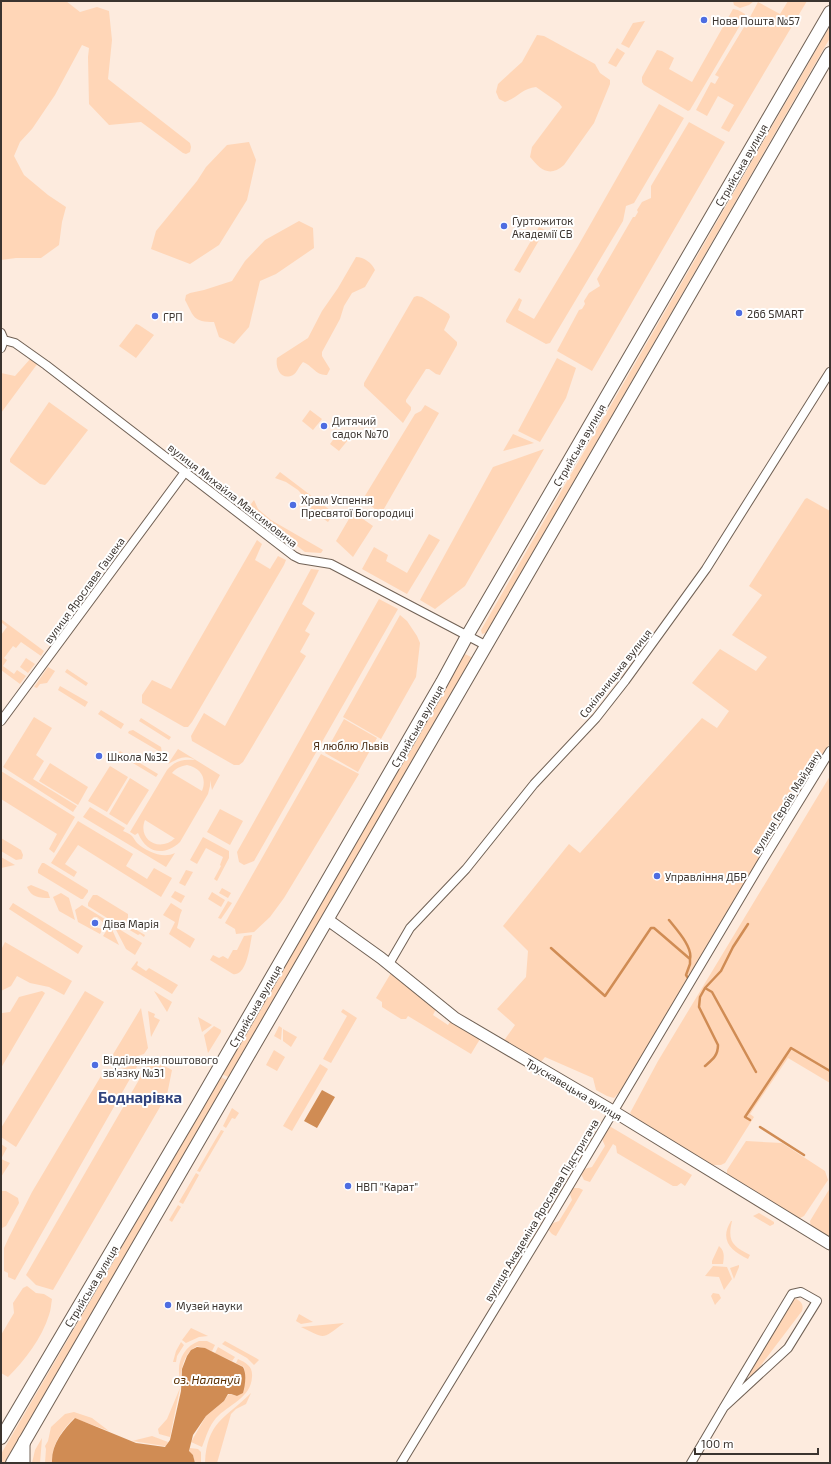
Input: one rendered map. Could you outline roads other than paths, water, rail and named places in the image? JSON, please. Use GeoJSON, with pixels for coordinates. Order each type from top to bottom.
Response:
{"type":"FeatureCollection","features":[{"type":"Feature","properties":{"kind":"main road","name":"Стрийська вулиця"},"geometry":{"type":"LineString","coordinates":[[1,1438],[208,1086],[442,682],[467,636],[830,12]]}},
{"type":"Feature","properties":{"kind":"main road","name":"Стрийська вулиця"},"geometry":{"type":"LineString","coordinates":[[12,1463],[830,53]]}},
{"type":"Feature","properties":{"kind":"street","name":"вулиця Михайла Максимовича"},"geometry":{"type":"LineString","coordinates":[[1,348],[3,336],[46,365],[294,556],[300,559],[331,564],[487,646]]}},
{"type":"Feature","properties":{"kind":"street","name":"Сокільницька вулиця"},"geometry":{"type":"LineString","coordinates":[[389,964],[410,928],[466,868],[534,784],[596,718],[625,681],[706,569],[830,372]]}},
{"type":"Feature","properties":{"kind":"street","name":"вулиця Ярослава Гашека"},"geometry":{"type":"LineString","coordinates":[[1,721],[185,472]]}},
{"type":"Feature","properties":{"kind":"street","name":"вулиця Героїв Майдану"},"geometry":{"type":"LineString","coordinates":[[760,865],[830,751]]}},
{"type":"Feature","properties":{"kind":"street","name":"вулиця Академіка Ярослава Підстригача"},"geometry":{"type":"LineString","coordinates":[[401,1463],[480,1336],[511,1280],[543,1230],[760,865]]}},
{"type":"Feature","properties":{"kind":"street","name":"Трускавецька вулиця"},"geometry":{"type":"LineString","coordinates":[[328,920],[389,964],[455,1018],[613,1111],[830,1244]]}},
{"type":"Feature","properties":{"kind":"street"},"geometry":{"type":"LineString","coordinates":[[691,1463],[724,1407],[792,1294],[801,1292],[817,1301],[788,1348],[724,1407]]}},
{"type":"Feature","properties":{"kind":"street"},"geometry":{"type":"LineString","coordinates":[[24,1442],[24,1463]]}},
{"type":"Feature","properties":{"kind":"water"},"geometry":{"type":"Polygon","coordinates":[[[322,1090],[335,1097],[317,1128],[304,1121],[322,1090]]]}},
{"type":"Feature","properties":{"kind":"water","name":"оз. Налануй"},"geometry":{"type":"Polygon","coordinates":[[[197,1347],[205,1348],[243,1367],[245,1380],[243,1393],[237,1396],[228,1394],[224,1401],[206,1416],[193,1435],[189,1451],[193,1455],[195,1463],[52,1463],[53,1450],[59,1438],[75,1418],[136,1443],[165,1447],[170,1440],[181,1391],[182,1369],[191,1350],[197,1347]]]}},
{"type":"Feature","properties":{"kind":"waterway"},"geometry":{"type":"LineString","coordinates":[[669,920],[687,944],[690,959]]}},
{"type":"Feature","properties":{"kind":"waterway"},"geometry":{"type":"LineString","coordinates":[[705,1066],[716,1055],[718,1045],[699,1007],[700,997],[705,988],[721,971],[733,947],[748,924]]}},
{"type":"Feature","properties":{"kind":"waterway"},"geometry":{"type":"LineString","coordinates":[[551,948],[605,996],[651,928],[654,928],[690,959],[690,964],[686,975],[688,978]]}},
{"type":"Feature","properties":{"kind":"waterway"},"geometry":{"type":"LineString","coordinates":[[705,988],[712,992],[756,1072]]}},
{"type":"Feature","properties":{"kind":"waterway"},"geometry":{"type":"LineString","coordinates":[[750,1120],[745,1117],[791,1048],[830,1071]]}},
{"type":"Feature","properties":{"kind":"waterway"},"geometry":{"type":"LineString","coordinates":[[760,1127],[804,1155]]}},
{"type":"Feature","properties":{"kind":"place","name":"Нова Пошта №57"},"geometry":{"type":"Point","coordinates":[704,20]}},
{"type":"Feature","properties":{"kind":"place","name":"Гуртожиток Академії СВ"},"geometry":{"type":"Point","coordinates":[504,226]}},
{"type":"Feature","properties":{"kind":"place","name":"266 SMART"},"geometry":{"type":"Point","coordinates":[739,313]}},
{"type":"Feature","properties":{"kind":"place","name":"ГРП"},"geometry":{"type":"Point","coordinates":[155,316]}},
{"type":"Feature","properties":{"kind":"place","name":"Дитячий садок №70"},"geometry":{"type":"Point","coordinates":[324,426]}},
{"type":"Feature","properties":{"kind":"place","name":"Храм Успення Пресвятої Богородиці"},"geometry":{"type":"Point","coordinates":[293,505]}},
{"type":"Feature","properties":{"kind":"place","name":"Школа №32"},"geometry":{"type":"Point","coordinates":[99,756]}},
{"type":"Feature","properties":{"kind":"place","name":"Управління ДБР"},"geometry":{"type":"Point","coordinates":[657,876]}},
{"type":"Feature","properties":{"kind":"place","name":"Діва Марія"},"geometry":{"type":"Point","coordinates":[95,923]}},
{"type":"Feature","properties":{"kind":"place","name":"Відділення поштового зв’язку №31"},"geometry":{"type":"Point","coordinates":[95,1065]}},
{"type":"Feature","properties":{"kind":"place","name":"НВП \"Карат\""},"geometry":{"type":"Point","coordinates":[348,1186]}},
{"type":"Feature","properties":{"kind":"place","name":"Музей науки"},"geometry":{"type":"Point","coordinates":[168,1305]}},
{"type":"Feature","properties":{"kind":"district","name":"Боднарівка"},"geometry":{"type":"Point","coordinates":[140,1097]}},
{"type":"Feature","properties":{"kind":"park label","name":"Я люблю Львів"},"geometry":{"type":"Point","coordinates":[351,745]}}]}
